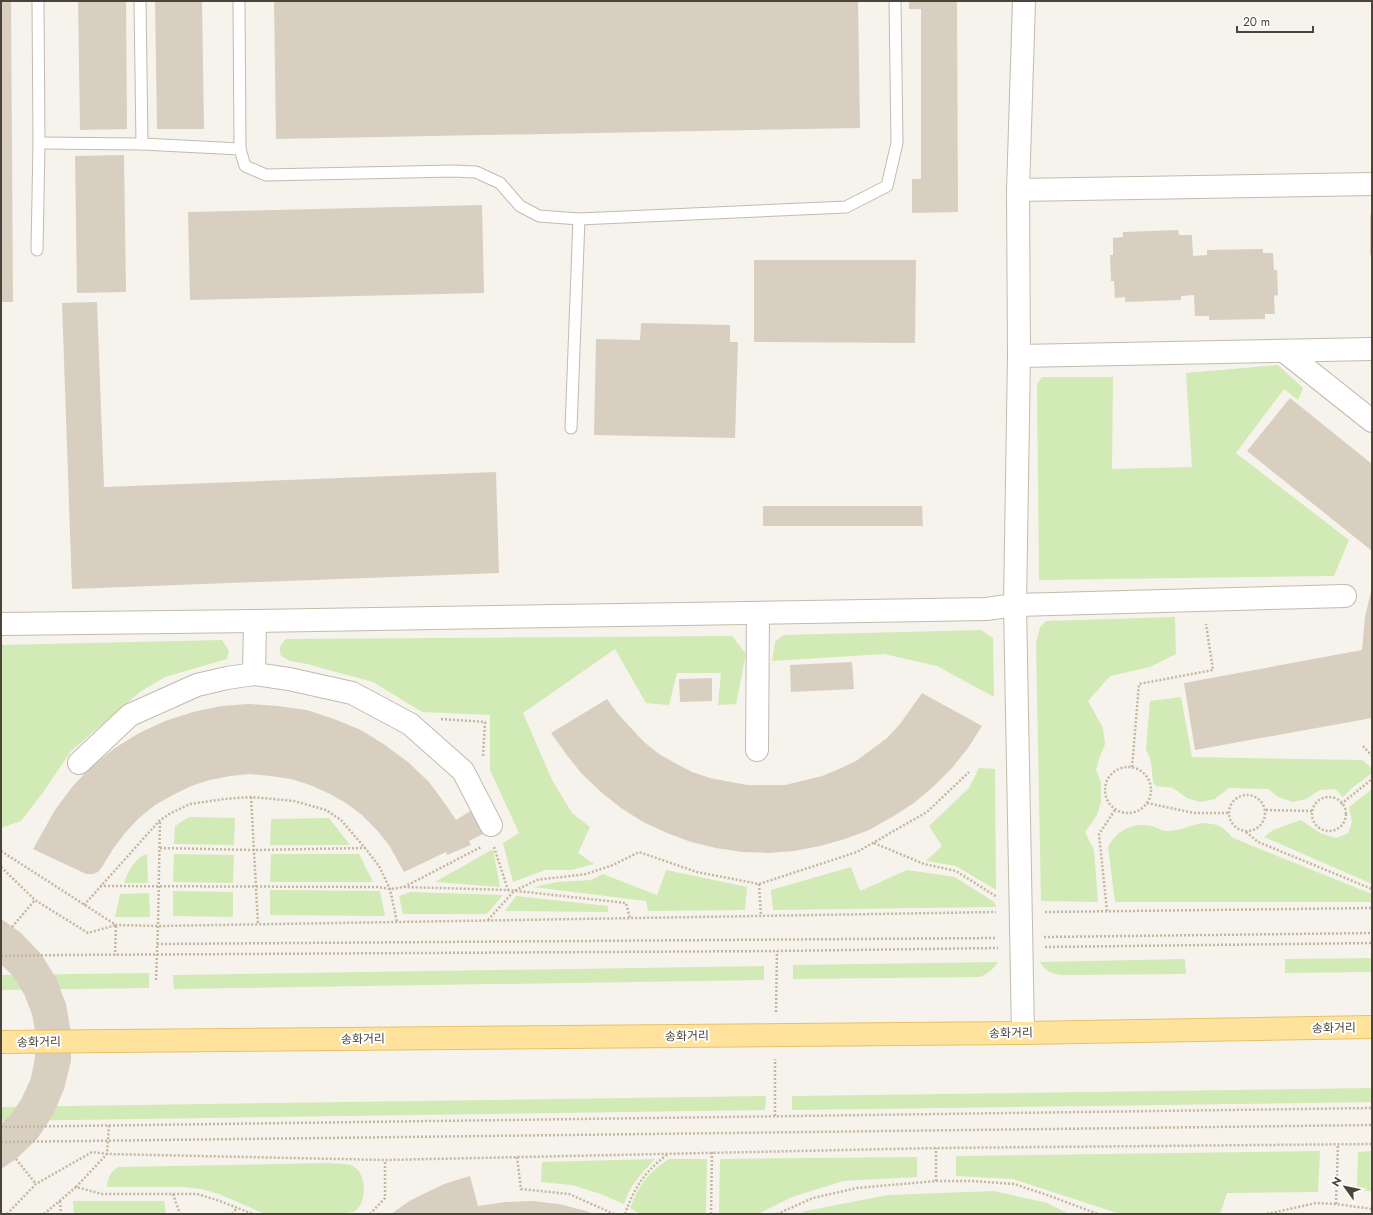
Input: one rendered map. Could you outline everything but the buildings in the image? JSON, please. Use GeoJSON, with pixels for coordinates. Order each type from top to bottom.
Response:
{"type":"FeatureCollection","features":[{"type":"Feature","properties":{"kind":"main road","name":"송화거리"},"geometry":{"type":"LineString","coordinates":[[1,1042],[1023,1033],[1372,1027]]}},
{"type":"Feature","properties":{"kind":"street"},"geometry":{"type":"LineString","coordinates":[[1023,1033],[1021,942],[1011,912],[1019,356],[1018,190],[1024,1]]}},
{"type":"Feature","properties":{"kind":"street"},"geometry":{"type":"LineString","coordinates":[[1018,190],[1372,184]]}},
{"type":"Feature","properties":{"kind":"street"},"geometry":{"type":"LineString","coordinates":[[1019,356],[1372,349]]}},
{"type":"Feature","properties":{"kind":"street"},"geometry":{"type":"LineString","coordinates":[[1284,351],[1372,421]]}},
{"type":"Feature","properties":{"kind":"street"},"geometry":{"type":"LineString","coordinates":[[1,624],[986,609],[1016,605],[1345,596]]}},
{"type":"Feature","properties":{"kind":"street"},"geometry":{"type":"LineString","coordinates":[[757,750],[758,613]]}},
{"type":"Feature","properties":{"kind":"street"},"geometry":{"type":"LineString","coordinates":[[254,674],[255,621]]}},
{"type":"Feature","properties":{"kind":"street"},"geometry":{"type":"LineString","coordinates":[[79,763],[130,715],[197,685],[254,674],[289,679],[352,693],[410,724],[463,771],[492,833]]}},
{"type":"Feature","properties":{"kind":"lane"},"geometry":{"type":"LineString","coordinates":[[37,250],[39,143],[38,1]]}},
{"type":"Feature","properties":{"kind":"lane"},"geometry":{"type":"LineString","coordinates":[[140,1],[142,144]]}},
{"type":"Feature","properties":{"kind":"lane"},"geometry":{"type":"LineString","coordinates":[[239,1],[240,149],[245,166],[266,175],[476,172],[500,184],[520,206],[539,216],[579,219],[846,207],[887,186],[897,143],[895,1]]}},
{"type":"Feature","properties":{"kind":"lane"},"geometry":{"type":"LineString","coordinates":[[39,143],[142,144],[240,149]]}},
{"type":"Feature","properties":{"kind":"lane"},"geometry":{"type":"LineString","coordinates":[[570,428],[579,219]]}},
{"type":"Feature","properties":{"kind":"path"},"geometry":{"type":"LineString","coordinates":[[1132,767],[1139,684],[1213,670],[1207,624],[1202,619]]}},
{"type":"Feature","properties":{"kind":"path"},"geometry":{"type":"LineString","coordinates":[[1363,746],[1372,756]]}},
{"type":"Feature","properties":{"kind":"path"},"geometry":{"type":"LineString","coordinates":[[1123,767],[1132,767],[1140,771],[1147,777],[1150,786],[1150,795],[1147,803],[1141,810],[1132,813],[1123,813],[1114,810],[1108,803],[1105,795],[1105,786],[1108,778],[1115,771],[1123,767]]}},
{"type":"Feature","properties":{"kind":"path"},"geometry":{"type":"LineString","coordinates":[[487,920],[514,891],[536,880],[586,874],[613,865],[639,852],[697,872],[758,884],[858,852],[927,812],[969,772]]}},
{"type":"Feature","properties":{"kind":"path"},"geometry":{"type":"LineString","coordinates":[[1341,804],[1372,779]]}},
{"type":"Feature","properties":{"kind":"path"},"geometry":{"type":"LineString","coordinates":[[1248,794],[1263,802],[1266,810],[1266,818],[1262,826],[1255,831],[1246,832],[1238,830],[1232,825],[1229,817],[1229,808],[1233,801],[1240,796],[1248,794]]}},
{"type":"Feature","properties":{"kind":"path"},"geometry":{"type":"LineString","coordinates":[[250,797],[258,924]]}},
{"type":"Feature","properties":{"kind":"path"},"geometry":{"type":"LineString","coordinates":[[84,905],[160,820],[190,804],[250,797],[294,801],[326,810],[341,820],[378,866],[390,889],[397,922]]}},
{"type":"Feature","properties":{"kind":"path"},"geometry":{"type":"LineString","coordinates":[[1328,798],[1335,799],[1341,804],[1345,810],[1345,818],[1342,825],[1329,831],[1322,830],[1316,825],[1312,818],[1312,811],[1315,804],[1321,799],[1328,798]]}},
{"type":"Feature","properties":{"kind":"path"},"geometry":{"type":"LineString","coordinates":[[1147,803],[1194,813],[1229,813]]}},
{"type":"Feature","properties":{"kind":"path"},"geometry":{"type":"LineString","coordinates":[[1107,911],[1099,834],[1114,810]]}},
{"type":"Feature","properties":{"kind":"path"},"geometry":{"type":"LineString","coordinates":[[1266,810],[1312,811]]}},
{"type":"Feature","properties":{"kind":"path"},"geometry":{"type":"LineString","coordinates":[[156,980],[160,820]]}},
{"type":"Feature","properties":{"kind":"path"},"geometry":{"type":"LineString","coordinates":[[1246,832],[1258,842],[1372,889]]}},
{"type":"Feature","properties":{"kind":"path"},"geometry":{"type":"LineString","coordinates":[[492,833],[508,890]]}},
{"type":"Feature","properties":{"kind":"path"},"geometry":{"type":"LineString","coordinates":[[874,843],[924,864],[956,872],[1001,900],[1011,912]]}},
{"type":"Feature","properties":{"kind":"path"},"geometry":{"type":"LineString","coordinates":[[160,848],[253,850],[365,848]]}},
{"type":"Feature","properties":{"kind":"path"},"geometry":{"type":"LineString","coordinates":[[1,851],[116,925]]}},
{"type":"Feature","properties":{"kind":"path"},"geometry":{"type":"LineString","coordinates":[[1,867],[35,900],[88,933],[116,925],[158,926],[1011,912],[1372,908]]}},
{"type":"Feature","properties":{"kind":"path"},"geometry":{"type":"LineString","coordinates":[[758,884],[761,916]]}},
{"type":"Feature","properties":{"kind":"path"},"geometry":{"type":"LineString","coordinates":[[100,886],[377,887],[390,889],[404,887],[508,890],[626,903],[630,918]]}},
{"type":"Feature","properties":{"kind":"path"},"geometry":{"type":"LineString","coordinates":[[12,926],[35,900]]}},
{"type":"Feature","properties":{"kind":"path"},"geometry":{"type":"LineString","coordinates":[[115,955],[116,925]]}},
{"type":"Feature","properties":{"kind":"path"},"geometry":{"type":"LineString","coordinates":[[1,956],[777,952],[1021,942],[1372,933]]}},
{"type":"Feature","properties":{"kind":"path"},"geometry":{"type":"LineString","coordinates":[[157,944],[1021,942],[1372,943]]}},
{"type":"Feature","properties":{"kind":"path"},"geometry":{"type":"LineString","coordinates":[[1,1127],[1372,1108]]}},
{"type":"Feature","properties":{"kind":"path"},"geometry":{"type":"LineString","coordinates":[[44,1214],[76,1187],[108,1154],[109,1125]]}},
{"type":"Feature","properties":{"kind":"path"},"geometry":{"type":"LineString","coordinates":[[1,1142],[1372,1125]]}},
{"type":"Feature","properties":{"kind":"path"},"geometry":{"type":"LineString","coordinates":[[1336,1204],[1338,1144]]}},
{"type":"Feature","properties":{"kind":"path"},"geometry":{"type":"LineString","coordinates":[[7,1214],[36,1184],[92,1152],[108,1154],[385,1160],[936,1148],[1372,1144]]}},
{"type":"Feature","properties":{"kind":"path"},"geometry":{"type":"LineString","coordinates":[[936,1148],[936,1182]]}},
{"type":"Feature","properties":{"kind":"path"},"geometry":{"type":"LineString","coordinates":[[711,1214],[712,1152]]}},
{"type":"Feature","properties":{"kind":"path"},"geometry":{"type":"LineString","coordinates":[[624,1214],[630,1197],[641,1180],[655,1164],[669,1153]]}},
{"type":"Feature","properties":{"kind":"path"},"geometry":{"type":"LineString","coordinates":[[517,1157],[521,1189],[569,1194],[614,1214]]}},
{"type":"Feature","properties":{"kind":"path"},"geometry":{"type":"LineString","coordinates":[[16,1159],[36,1184]]}},
{"type":"Feature","properties":{"kind":"path"},"geometry":{"type":"LineString","coordinates":[[370,1214],[385,1198],[385,1160]]}},
{"type":"Feature","properties":{"kind":"path"},"geometry":{"type":"LineString","coordinates":[[777,1214],[813,1198],[857,1188],[972,1181],[1014,1184],[1098,1214]]}},
{"type":"Feature","properties":{"kind":"path"},"geometry":{"type":"LineString","coordinates":[[76,1187],[102,1194],[197,1194],[253,1214]]}},
{"type":"Feature","properties":{"kind":"path"},"geometry":{"type":"LineString","coordinates":[[173,1194],[180,1214]]}},
{"type":"Feature","properties":{"kind":"path"},"geometry":{"type":"LineString","coordinates":[[60,1200],[61,1214]]}},
{"type":"Feature","properties":{"kind":"path"},"geometry":{"type":"LineString","coordinates":[[1267,1214],[1316,1203],[1372,1209]]}},
{"type":"Feature","properties":{"kind":"path"},"geometry":{"type":"LineString","coordinates":[[232,1214],[237,1208]]}},
{"type":"Feature","properties":{"kind":"green space"},"geometry":{"type":"Polygon","coordinates":[[[1278,365],[1303,388],[1298,400],[1284,389],[1236,453],[1349,540],[1334,576],[1039,580],[1037,384],[1042,377],[1113,377],[1112,469],[1192,467],[1186,373],[1278,365]]]}},
{"type":"Feature","properties":{"kind":"green space"},"geometry":{"type":"Polygon","coordinates":[[[1175,617],[1176,654],[1150,667],[1110,676],[1088,701],[1103,728],[1105,744],[1096,770],[1101,782],[1101,802],[1097,815],[1085,832],[1094,850],[1098,902],[1041,901],[1036,643],[1040,627],[1046,621],[1175,617]]]}},
{"type":"Feature","properties":{"kind":"green space"},"geometry":{"type":"Polygon","coordinates":[[[981,630],[993,638],[994,697],[937,666],[884,654],[772,661],[775,642],[783,635],[981,630]]]}},
{"type":"Feature","properties":{"kind":"green space"},"geometry":{"type":"Polygon","coordinates":[[[732,636],[746,654],[736,704],[718,705],[721,673],[677,673],[669,705],[646,703],[615,649],[523,713],[552,780],[572,813],[590,827],[578,853],[594,864],[571,870],[545,870],[513,882],[503,843],[519,833],[490,770],[490,715],[422,712],[373,682],[307,664],[290,661],[281,656],[280,651],[281,645],[286,639],[732,636]]]}},
{"type":"Feature","properties":{"kind":"green space"},"geometry":{"type":"Polygon","coordinates":[[[222,640],[229,651],[227,659],[165,677],[140,692],[71,751],[44,791],[21,821],[1,828],[1,645],[222,640]]]}},
{"type":"Feature","properties":{"kind":"green space"},"geometry":{"type":"Polygon","coordinates":[[[1181,697],[1192,757],[1362,760],[1372,768],[1372,773],[1343,797],[1335,789],[1320,790],[1306,799],[1293,802],[1278,797],[1268,789],[1229,788],[1215,799],[1200,802],[1187,798],[1173,788],[1156,786],[1153,783],[1151,761],[1146,749],[1150,701],[1181,697]]]}},
{"type":"Feature","properties":{"kind":"green space"},"geometry":{"type":"Polygon","coordinates":[[[979,768],[995,769],[996,890],[956,866],[926,861],[942,846],[929,826],[969,788],[979,768]]]}},
{"type":"Feature","properties":{"kind":"green space"},"geometry":{"type":"Polygon","coordinates":[[[1372,789],[1372,884],[1264,837],[1273,830],[1301,820],[1320,833],[1336,838],[1348,833],[1352,822],[1349,807],[1372,789]]]}},
{"type":"Feature","properties":{"kind":"green space"},"geometry":{"type":"Polygon","coordinates":[[[189,817],[235,818],[234,845],[174,844],[175,826],[189,817]]]}},
{"type":"Feature","properties":{"kind":"green space"},"geometry":{"type":"Polygon","coordinates":[[[329,818],[350,845],[270,845],[271,819],[329,818]]]}},
{"type":"Feature","properties":{"kind":"green space"},"geometry":{"type":"Polygon","coordinates":[[[1201,823],[1219,826],[1233,838],[1372,894],[1372,902],[1115,902],[1108,847],[1116,836],[1132,826],[1138,825],[1152,826],[1162,830],[1171,831],[1201,823]]]}},
{"type":"Feature","properties":{"kind":"green space"},"geometry":{"type":"Polygon","coordinates":[[[493,849],[500,887],[435,882],[493,849]]]}},
{"type":"Feature","properties":{"kind":"green space"},"geometry":{"type":"Polygon","coordinates":[[[147,854],[148,883],[124,883],[132,866],[139,858],[147,854]]]}},
{"type":"Feature","properties":{"kind":"green space"},"geometry":{"type":"Polygon","coordinates":[[[174,854],[234,855],[233,883],[173,882],[174,854]]]}},
{"type":"Feature","properties":{"kind":"green space"},"geometry":{"type":"Polygon","coordinates":[[[271,854],[359,854],[373,882],[270,882],[271,854]]]}},
{"type":"Feature","properties":{"kind":"green space"},"geometry":{"type":"Polygon","coordinates":[[[851,867],[860,891],[907,870],[955,877],[994,902],[996,907],[773,910],[771,890],[851,867]]]}},
{"type":"Feature","properties":{"kind":"green space"},"geometry":{"type":"Polygon","coordinates":[[[666,870],[747,887],[745,910],[648,911],[646,901],[533,887],[558,882],[591,880],[603,874],[657,895],[666,870]]]}},
{"type":"Feature","properties":{"kind":"green space"},"geometry":{"type":"Polygon","coordinates":[[[270,890],[380,891],[385,916],[270,915],[270,890]]]}},
{"type":"Feature","properties":{"kind":"green space"},"geometry":{"type":"Polygon","coordinates":[[[173,891],[233,892],[233,917],[173,916],[173,891]]]}},
{"type":"Feature","properties":{"kind":"green space"},"geometry":{"type":"Polygon","coordinates":[[[411,892],[503,895],[487,914],[403,914],[399,896],[411,892]]]}},
{"type":"Feature","properties":{"kind":"green space"},"geometry":{"type":"Polygon","coordinates":[[[149,893],[150,917],[115,917],[120,894],[149,893]]]}},
{"type":"Feature","properties":{"kind":"green space"},"geometry":{"type":"Polygon","coordinates":[[[516,896],[608,906],[608,912],[505,911],[516,896]]]}},
{"type":"Feature","properties":{"kind":"green space"},"geometry":{"type":"Polygon","coordinates":[[[1372,958],[1372,972],[1285,973],[1285,959],[1372,958]]]}},
{"type":"Feature","properties":{"kind":"green space"},"geometry":{"type":"Polygon","coordinates":[[[1185,959],[1186,974],[1061,975],[1044,968],[1040,962],[1185,959]]]}},
{"type":"Feature","properties":{"kind":"green space"},"geometry":{"type":"Polygon","coordinates":[[[998,962],[990,971],[980,977],[793,979],[793,965],[998,962]]]}},
{"type":"Feature","properties":{"kind":"green space"},"geometry":{"type":"Polygon","coordinates":[[[764,966],[764,980],[174,989],[173,975],[764,966]]]}},
{"type":"Feature","properties":{"kind":"green space"},"geometry":{"type":"Polygon","coordinates":[[[149,973],[149,988],[1,990],[1,975],[149,973]]]}},
{"type":"Feature","properties":{"kind":"green space"},"geometry":{"type":"Polygon","coordinates":[[[1372,1088],[1372,1102],[792,1110],[792,1096],[1372,1088]]]}},
{"type":"Feature","properties":{"kind":"green space"},"geometry":{"type":"Polygon","coordinates":[[[766,1096],[765,1110],[1,1121],[1,1107],[766,1096]]]}},
{"type":"Feature","properties":{"kind":"green space"},"geometry":{"type":"Polygon","coordinates":[[[1320,1151],[1318,1192],[1227,1193],[1220,1214],[1120,1214],[1013,1179],[956,1176],[956,1156],[1320,1151]]]}},
{"type":"Feature","properties":{"kind":"green space"},"geometry":{"type":"Polygon","coordinates":[[[1372,1151],[1372,1191],[1357,1190],[1358,1152],[1372,1151]]]}},
{"type":"Feature","properties":{"kind":"green space"},"geometry":{"type":"Polygon","coordinates":[[[917,1157],[917,1177],[843,1181],[792,1197],[758,1214],[719,1214],[720,1159],[917,1157]]]}},
{"type":"Feature","properties":{"kind":"green space"},"geometry":{"type":"Polygon","coordinates":[[[655,1159],[629,1191],[624,1204],[601,1194],[572,1185],[541,1182],[542,1162],[655,1159]]]}},
{"type":"Feature","properties":{"kind":"green space"},"geometry":{"type":"Polygon","coordinates":[[[669,1159],[707,1159],[706,1214],[640,1214],[630,1208],[637,1192],[645,1180],[655,1169],[669,1159]]]}},
{"type":"Feature","properties":{"kind":"green space"},"geometry":{"type":"Polygon","coordinates":[[[329,1163],[351,1165],[360,1173],[363,1180],[364,1194],[359,1207],[355,1211],[346,1214],[265,1214],[219,1194],[201,1189],[182,1187],[107,1187],[110,1176],[118,1167],[329,1163]]]}},
{"type":"Feature","properties":{"kind":"green space"},"geometry":{"type":"Polygon","coordinates":[[[994,1191],[1047,1203],[1069,1214],[800,1214],[805,1211],[888,1195],[994,1191]]]}},
{"type":"Feature","properties":{"kind":"green space"},"geometry":{"type":"Polygon","coordinates":[[[73,1201],[164,1201],[166,1214],[74,1214],[73,1201]]]}}]}
